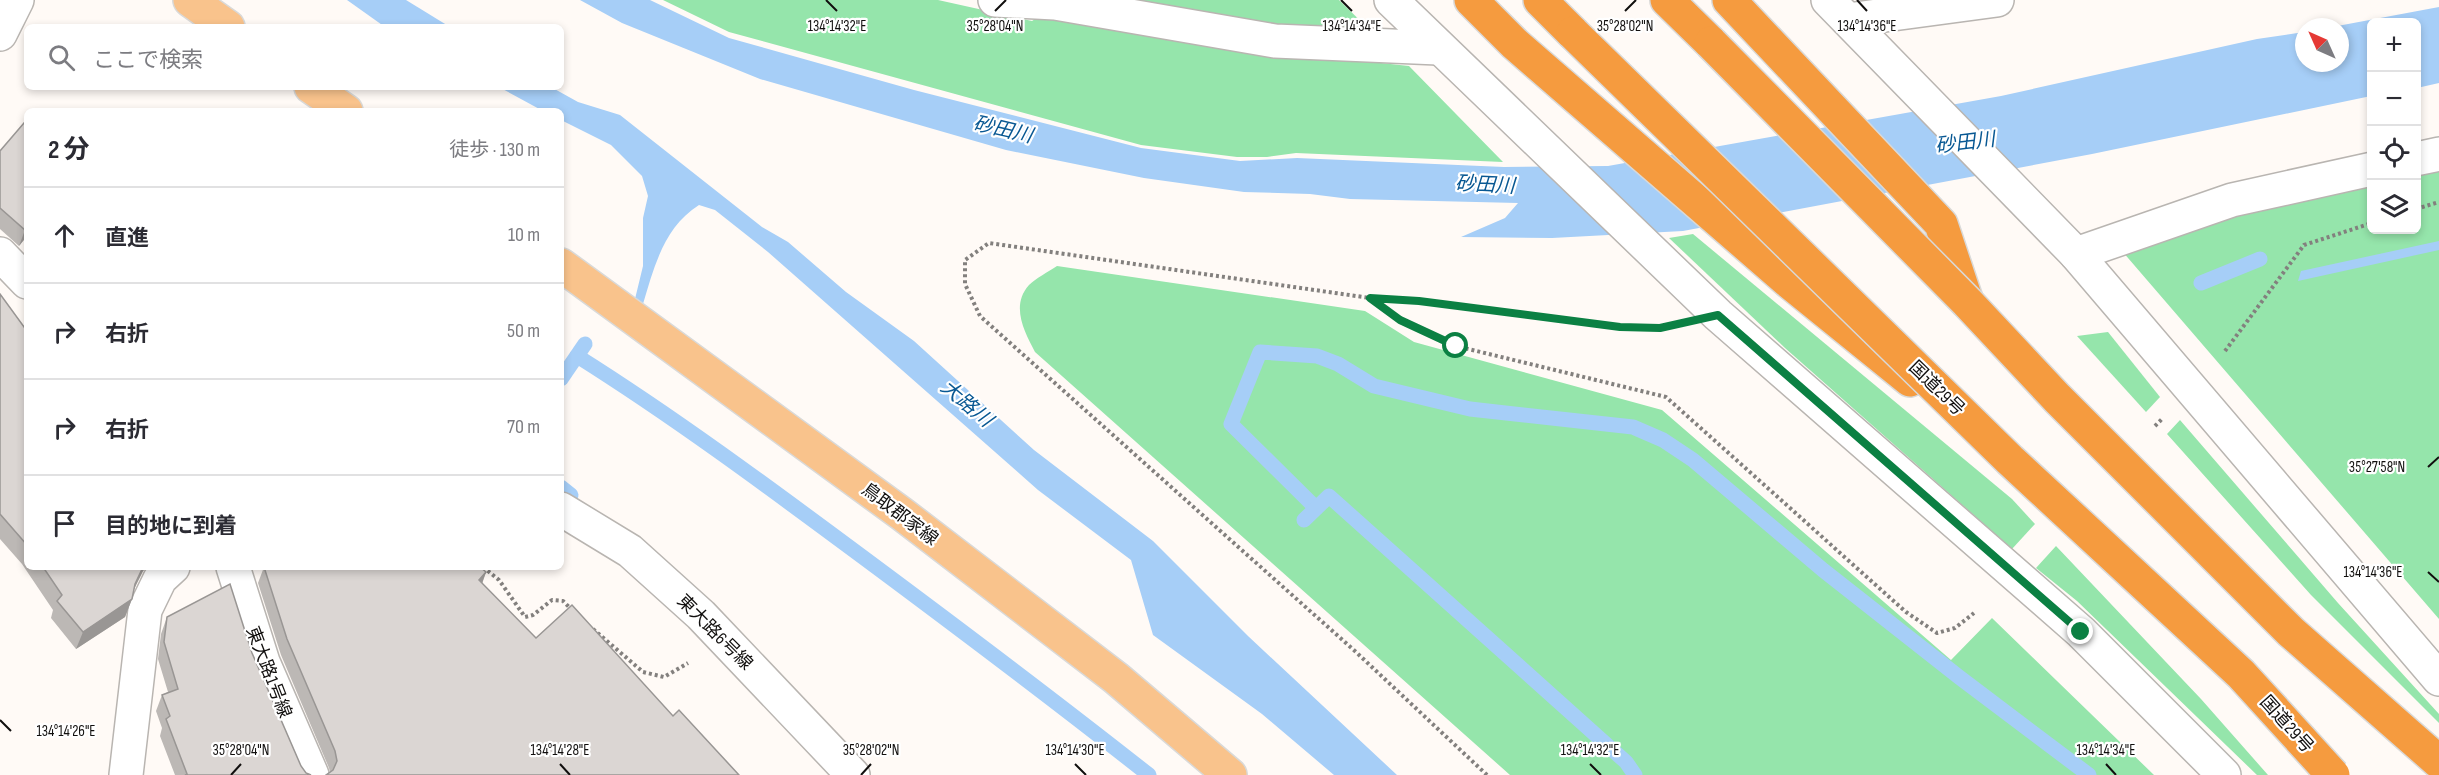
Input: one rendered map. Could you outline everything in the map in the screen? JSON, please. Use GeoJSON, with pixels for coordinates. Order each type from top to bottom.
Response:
{"type":"FeatureCollection","features":[{"type":"Feature","properties":{"kind":"highway"},"geometry":{"type":"LineString","coordinates":[[1471,0],[1515,44],[1788,281],[2010,460]]}},
{"type":"Feature","properties":{"kind":"highway","name":"国道29号"},"geometry":{"type":"LineString","coordinates":[[1540,0],[2010,460],[2241,674],[2333,775]]}},
{"type":"Feature","properties":{"kind":"highway"},"geometry":{"type":"LineString","coordinates":[[1667,0],[1967,302],[2057,398],[2291,632],[2439,762]]}},
{"type":"Feature","properties":{"kind":"highway"},"geometry":{"type":"LineString","coordinates":[[1739,10],[1941,224],[1967,302]]}},
{"type":"Feature","properties":{"kind":"main road"},"geometry":{"type":"LineString","coordinates":[[190,0],[224,24]]}},
{"type":"Feature","properties":{"kind":"main road","name":"鳥取郡家線"},"geometry":{"type":"LineString","coordinates":[[564,267],[902,514],[1116,678],[1230,775]]}},
{"type":"Feature","properties":{"kind":"street"},"geometry":{"type":"LineString","coordinates":[[0,34],[17,0]]}},
{"type":"Feature","properties":{"kind":"street"},"geometry":{"type":"LineString","coordinates":[[995,0],[1055,3],[1275,41],[1438,48]]}},
{"type":"Feature","properties":{"kind":"street"},"geometry":{"type":"LineString","coordinates":[[1391,0],[1438,48],[1718,315],[2081,632],[2224,775]]}},
{"type":"Feature","properties":{"kind":"street"},"geometry":{"type":"LineString","coordinates":[[1838,10],[1997,0]]}},
{"type":"Feature","properties":{"kind":"street"},"geometry":{"type":"LineString","coordinates":[[1838,10],[2076,254],[2439,679]]}},
{"type":"Feature","properties":{"kind":"street"},"geometry":{"type":"LineString","coordinates":[[2421,158],[2439,154]]}},
{"type":"Feature","properties":{"kind":"street"},"geometry":{"type":"LineString","coordinates":[[2076,254],[2232,200],[2367,170]]}},
{"type":"Feature","properties":{"kind":"street"},"geometry":{"type":"LineString","coordinates":[[0,254],[24,279]]}},
{"type":"Feature","properties":{"kind":"street","name":"東大路6号線"},"geometry":{"type":"LineString","coordinates":[[564,511],[630,550],[721,636],[853,775]]}},
{"type":"Feature","properties":{"kind":"street"},"geometry":{"type":"LineString","coordinates":[[126,775],[145,610],[160,579],[170,570]]}},
{"type":"Feature","properties":{"kind":"street","name":"東大路1号線"},"geometry":{"type":"LineString","coordinates":[[234,570],[263,662],[312,775]]}},
{"type":"Feature","properties":{"kind":"path"},"geometry":{"type":"LineString","coordinates":[[2421,207],[2439,202]]}},
{"type":"Feature","properties":{"kind":"path"},"geometry":{"type":"LineString","coordinates":[[2225,351],[2304,245],[2367,225]]}},
{"type":"Feature","properties":{"kind":"path"},"geometry":{"type":"LineString","coordinates":[[1486,775],[1357,653],[980,316],[965,284],[965,260],[989,243],[1370,298],[1419,301],[1620,327],[1660,328],[1718,315]]}},
{"type":"Feature","properties":{"kind":"path"},"geometry":{"type":"LineString","coordinates":[[1370,298],[1400,320],[1456,346],[1666,397],[1906,612],[1937,633],[1955,628],[1974,613]]}},
{"type":"Feature","properties":{"kind":"path"},"geometry":{"type":"LineString","coordinates":[[487,570],[499,580],[525,617],[533,615],[552,600],[563,601],[581,618]]}},
{"type":"Feature","properties":{"kind":"path"},"geometry":{"type":"LineString","coordinates":[[590,626],[643,672],[664,677],[694,660],[721,636]]}},
{"type":"Feature","properties":{"kind":"green space"},"geometry":{"type":"Polygon","coordinates":[[[663,0],[938,0],[1032,21],[1046,12],[1196,43],[1409,66],[1503,162],[1296,153],[1267,157],[1237,157],[1141,145],[729,32],[663,0]]]}},
{"type":"Feature","properties":{"kind":"green space"},"geometry":{"type":"Polygon","coordinates":[[[1094,0],[1339,0],[1377,37],[1320,33],[1094,0]]]}},
{"type":"Feature","properties":{"kind":"green space"},"geometry":{"type":"Polygon","coordinates":[[[2439,170],[2439,619],[2122,251],[2259,208],[2367,185],[2367,234],[2421,234],[2421,174],[2439,170]]]}},
{"type":"Feature","properties":{"kind":"green space"},"geometry":{"type":"Polygon","coordinates":[[[1693,234],[2012,499],[2035,524],[2012,549],[1785,348],[1669,238],[1693,234]]]}},
{"type":"Feature","properties":{"kind":"green space"},"geometry":{"type":"Polygon","coordinates":[[[1057,266],[1365,311],[1414,342],[1662,410],[1951,660],[1992,618],[2154,775],[1510,775],[1035,352],[1021,319],[1023,293],[1039,277],[1057,266]]]}},
{"type":"Feature","properties":{"kind":"green space"},"geometry":{"type":"Polygon","coordinates":[[[2108,332],[2160,397],[2146,412],[2077,336],[2108,332]]]}},
{"type":"Feature","properties":{"kind":"green space"},"geometry":{"type":"Polygon","coordinates":[[[2180,420],[2338,603],[2439,714],[2439,723],[2311,595],[2167,434],[2180,420]]]}},
{"type":"Feature","properties":{"kind":"green space"},"geometry":{"type":"Polygon","coordinates":[[[2056,546],[2201,699],[2268,775],[2257,775],[2077,601],[2036,568],[2056,546]]]}},
{"type":"Feature","properties":{"kind":"water"},"geometry":{"type":"Polygon","coordinates":[[[347,0],[406,0],[445,24],[381,24],[347,0]]]}},
{"type":"Feature","properties":{"kind":"water","name":"砂田川"},"geometry":{"type":"Polygon","coordinates":[[[580,0],[650,0],[729,38],[914,90],[1141,148],[1240,161],[1297,158],[1504,167],[1608,166],[2001,96],[2257,39],[2295,33],[2295,72],[2349,72],[2349,24],[2367,20],[2367,97],[2092,154],[1683,231],[1552,238],[1461,237],[1505,218],[1518,203],[1350,199],[1310,194],[1244,192],[1144,178],[1006,150],[760,79],[622,23],[580,0]]]}},
{"type":"Feature","properties":{"kind":"water"},"geometry":{"type":"Polygon","coordinates":[[[2439,7],[2439,83],[2421,87],[2421,18],[2380,18],[2439,7]]]}},
{"type":"Feature","properties":{"kind":"water","name":"大路川"},"geometry":{"type":"Polygon","coordinates":[[[504,90],[556,90],[578,102],[620,115],[762,227],[788,242],[846,292],[914,341],[1034,450],[1153,541],[1248,636],[1397,775],[1334,775],[1262,714],[1153,635],[1131,560],[1038,490],[768,252],[715,210],[699,205],[677,225],[656,262],[643,304],[635,299],[643,266],[643,218],[648,196],[642,176],[611,145],[564,122],[564,108],[538,108],[504,90]]]}},
{"type":"Feature","properties":{"kind":"water"},"geometry":{"type":"Polygon","coordinates":[[[2439,241],[2439,250],[2298,281],[2301,271],[2439,241]]]}},
{"type":"Feature","properties":{"kind":"building"},"geometry":{"type":"Polygon","coordinates":[[[24,123],[24,229],[0,208],[0,151],[24,123]]]}},
{"type":"Feature","properties":{"kind":"building"},"geometry":{"type":"Polygon","coordinates":[[[0,294],[24,327],[24,542],[0,514],[0,294]]]}},
{"type":"Feature","properties":{"kind":"building"},"geometry":{"type":"Polygon","coordinates":[[[45,570],[142,570],[135,584],[132,599],[83,632],[57,601],[62,595],[45,570]]]}},
{"type":"Feature","properties":{"kind":"building"},"geometry":{"type":"Polygon","coordinates":[[[265,570],[484,570],[486,572],[479,580],[536,638],[572,605],[673,716],[679,710],[739,775],[326,775],[333,770],[337,761],[335,751],[287,639],[265,570]]]}},
{"type":"Feature","properties":{"kind":"building"},"geometry":{"type":"Polygon","coordinates":[[[230,584],[252,653],[301,766],[306,773],[311,775],[185,775],[187,774],[166,719],[170,716],[162,695],[178,689],[164,642],[167,617],[230,584]]]}},
{"type":"Feature","properties":{"kind":"waterway"},"geometry":{"type":"LineString","coordinates":[[2201,283],[2260,259]]}},
{"type":"Feature","properties":{"kind":"waterway"},"geometry":{"type":"LineString","coordinates":[[564,375],[585,344]]}},
{"type":"Feature","properties":{"kind":"waterway"},"geometry":{"type":"LineString","coordinates":[[1316,508],[1231,424],[1260,352],[1317,356],[1338,364],[1374,386],[1470,409],[1633,427],[1663,440],[1693,460],[1823,570],[2089,775]]}},
{"type":"Feature","properties":{"kind":"waterway"},"geometry":{"type":"LineString","coordinates":[[577,356],[685,428],[790,503],[1149,775]]}},
{"type":"Feature","properties":{"kind":"waterway"},"geometry":{"type":"LineString","coordinates":[[564,489],[571,495]]}},
{"type":"Feature","properties":{"kind":"waterway"},"geometry":{"type":"LineString","coordinates":[[1304,520],[1329,496],[1626,762],[1635,775]]}},
{"type":"Feature","properties":{"kind":"route"},"geometry":{"type":"LineString","coordinates":[[1456,346],[1400,320],[1370,298],[1419,301],[1620,327],[1660,328],[1718,315],[2081,632]]}}]}
